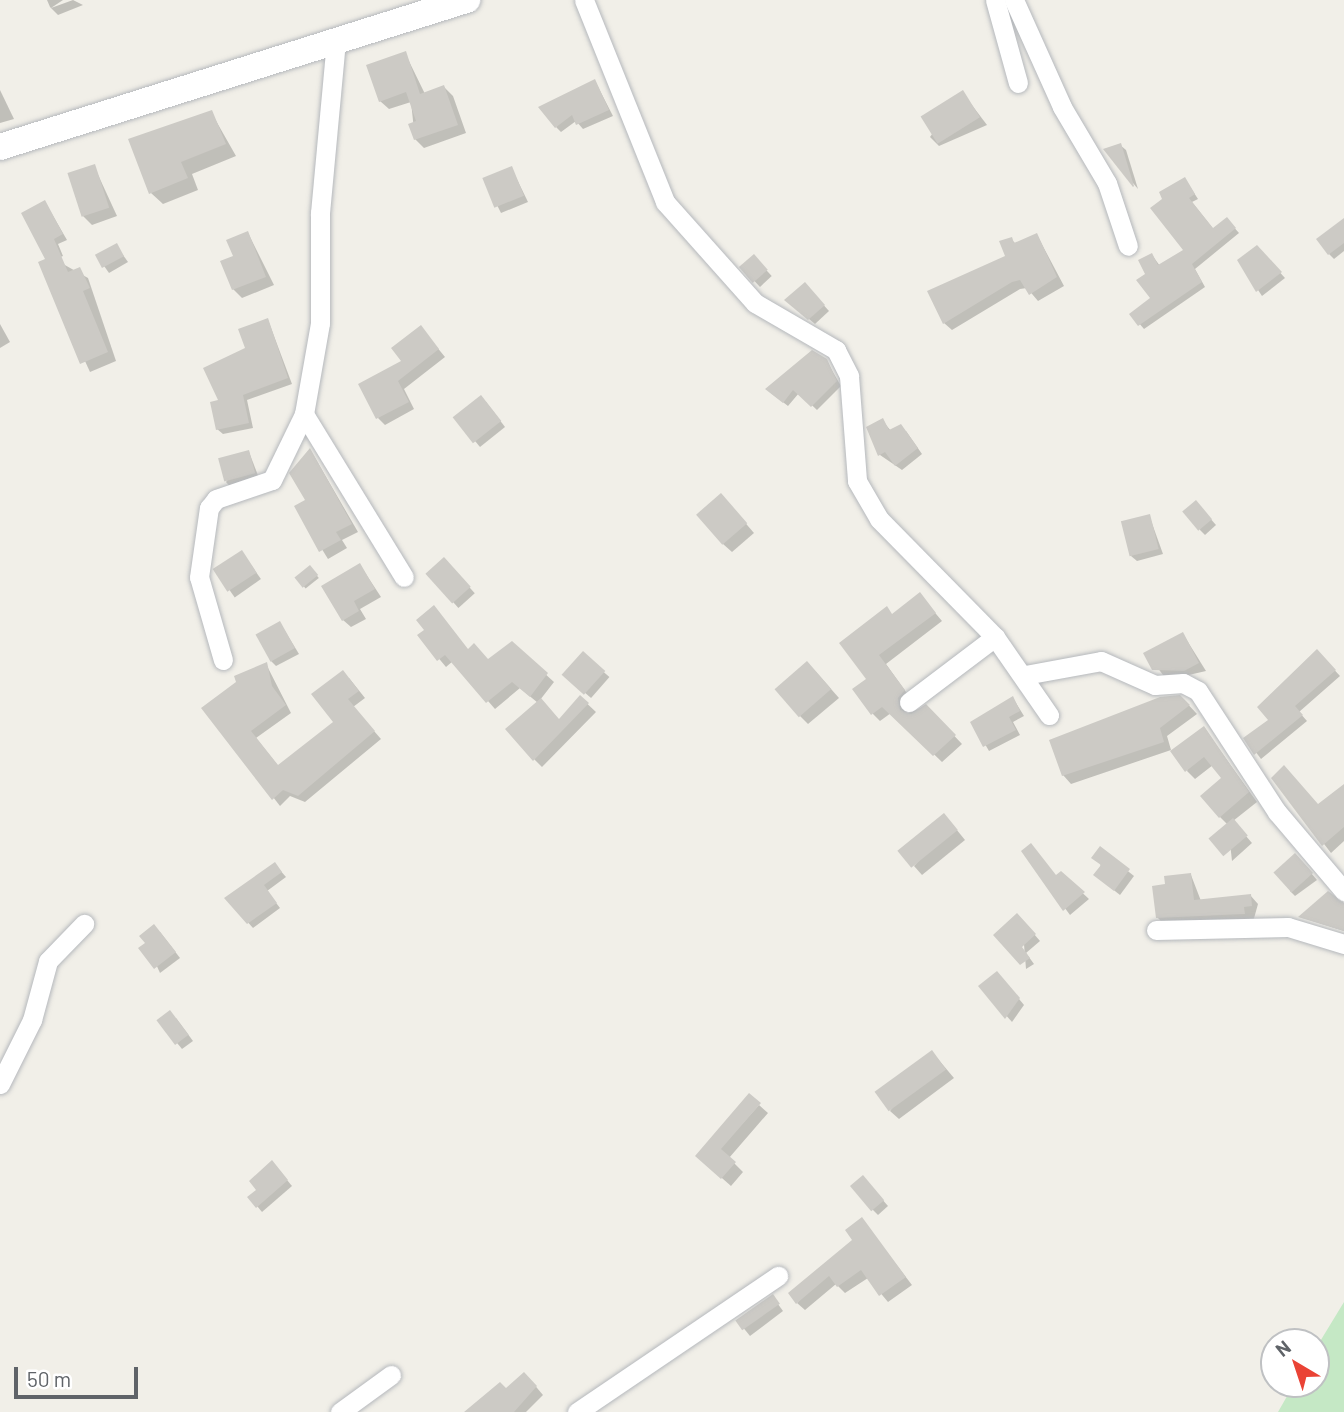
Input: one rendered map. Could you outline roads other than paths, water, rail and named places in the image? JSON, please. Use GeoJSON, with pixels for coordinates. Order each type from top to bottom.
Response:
{"type":"FeatureCollection","features":[{"type":"Feature","properties":{"kind":"main road"},"geometry":{"type":"LineString","coordinates":[[0,147],[467,0]]}},
{"type":"Feature","properties":{"kind":"street"},"geometry":{"type":"LineString","coordinates":[[584,0],[665,202],[755,303],[836,350],[849,376],[857,481],[892,538],[995,637],[1025,675],[1049,715]]}},
{"type":"Feature","properties":{"kind":"street"},"geometry":{"type":"LineString","coordinates":[[996,0],[1018,83]]}},
{"type":"Feature","properties":{"kind":"street"},"geometry":{"type":"LineString","coordinates":[[1014,0],[1062,107],[1107,183],[1128,246]]}},
{"type":"Feature","properties":{"kind":"street"},"geometry":{"type":"LineString","coordinates":[[223,660],[199,577],[209,508],[216,499],[272,480],[304,414],[320,323],[320,213],[336,41]]}},
{"type":"Feature","properties":{"kind":"street"},"geometry":{"type":"LineString","coordinates":[[304,414],[404,577]]}},
{"type":"Feature","properties":{"kind":"street"},"geometry":{"type":"LineString","coordinates":[[909,702],[995,637]]}},
{"type":"Feature","properties":{"kind":"street"},"geometry":{"type":"LineString","coordinates":[[1025,675],[1101,661],[1156,685],[1183,683],[1198,691],[1277,812],[1344,891]]}},
{"type":"Feature","properties":{"kind":"street"},"geometry":{"type":"LineString","coordinates":[[0,1084],[32,1020],[48,961],[84,924]]}},
{"type":"Feature","properties":{"kind":"street"},"geometry":{"type":"LineString","coordinates":[[1156,930],[1288,927],[1344,944]]}},
{"type":"Feature","properties":{"kind":"street"},"geometry":{"type":"LineString","coordinates":[[577,1412],[778,1276]]}},
{"type":"Feature","properties":{"kind":"street"},"geometry":{"type":"LineString","coordinates":[[340,1412],[391,1376]]}}]}
